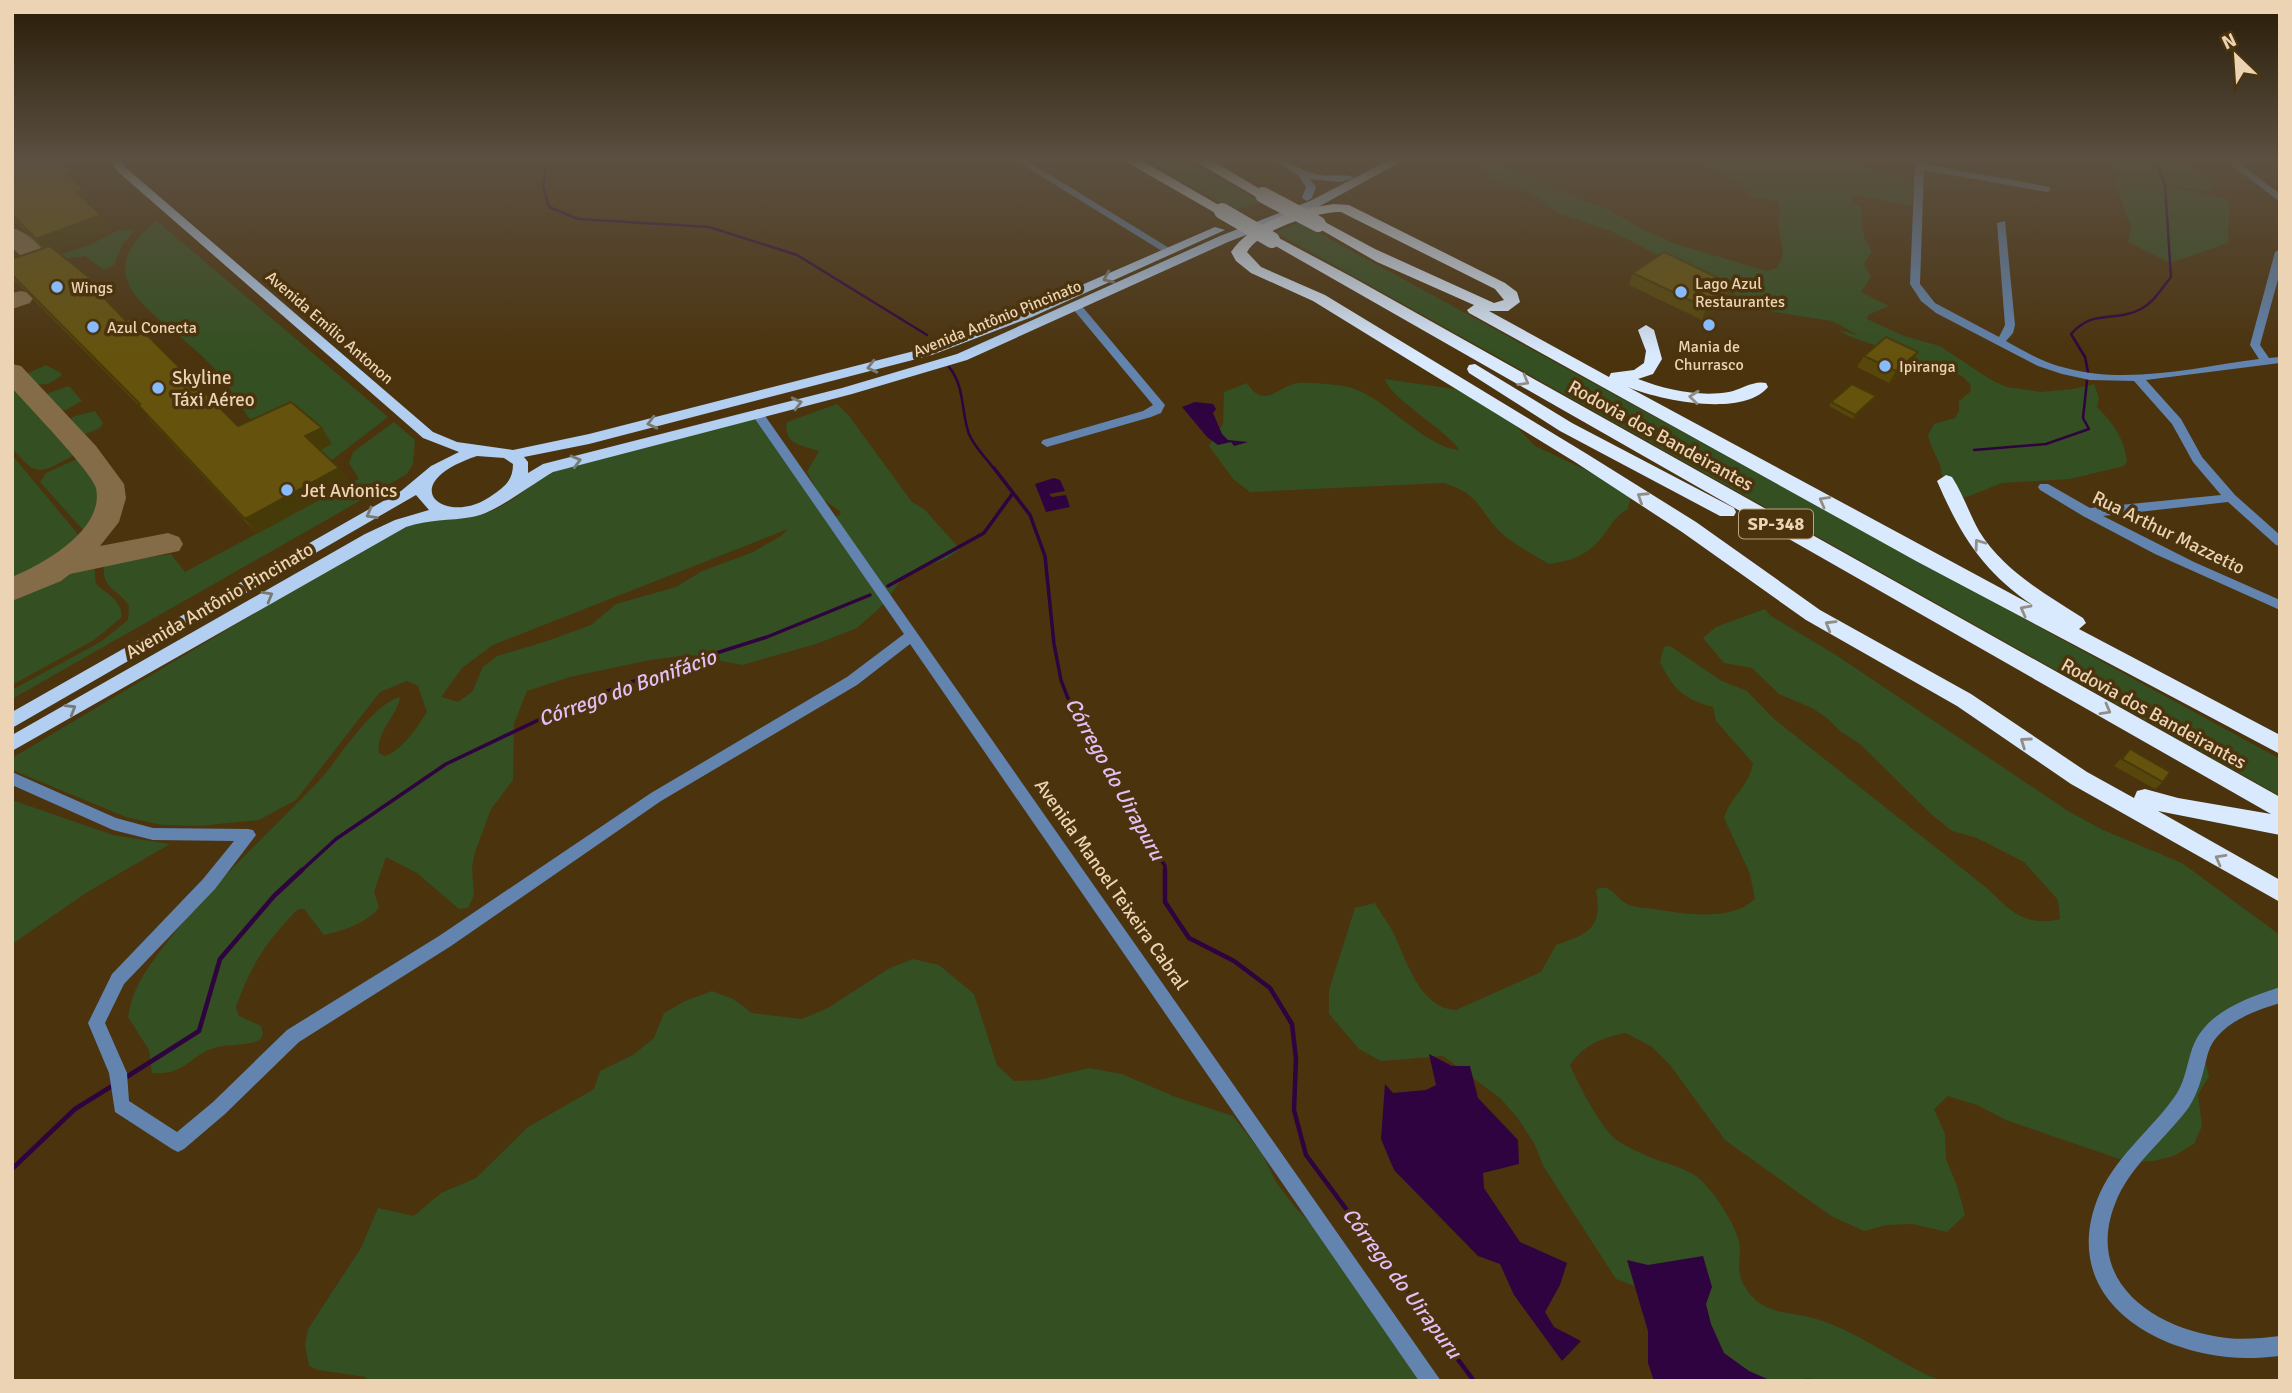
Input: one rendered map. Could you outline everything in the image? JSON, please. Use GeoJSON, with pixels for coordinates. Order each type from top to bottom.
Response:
{"type":"FeatureCollection","features":[{"type":"Feature","properties":{"kind":"highway","name":"Rodovia dos Bandeirantes"},"geometry":{"type":"LineString","coordinates":[[1246,225],[2280,808]]}},
{"type":"Feature","properties":{"kind":"highway"},"geometry":{"type":"LineString","coordinates":[[1279,225],[1257,234],[1243,244],[1239,252],[1244,262],[1319,298],[1689,527],[1813,615],[1964,700],[2048,758],[2127,807],[2280,892]]}},
{"type":"Feature","properties":{"kind":"highway","name":"Rodovia dos Bandeirantes"},"geometry":{"type":"LineString","coordinates":[[1320,225],[1923,556],[2280,744]]}},
{"type":"Feature","properties":{"kind":"highway"},"geometry":{"type":"LineString","coordinates":[[1370,252],[1491,307],[1502,308],[1512,302],[1511,295],[1500,286],[1381,225]]}},
{"type":"Feature","properties":{"kind":"highway"},"geometry":{"type":"LineString","coordinates":[[1506,327],[1542,340],[1617,377],[1656,391],[1707,398],[1743,396],[1760,387]]}},
{"type":"Feature","properties":{"kind":"highway"},"geometry":{"type":"LineString","coordinates":[[1617,377],[1630,376],[1651,368],[1656,360],[1655,349],[1646,330]]}},
{"type":"Feature","properties":{"kind":"highway"},"geometry":{"type":"LineString","coordinates":[[1946,481],[1980,547],[2012,580],[2061,614],[2280,744]]}},
{"type":"Feature","properties":{"kind":"highway"},"geometry":{"type":"LineString","coordinates":[[2145,798],[2177,808],[2280,826]]}},
{"type":"Feature","properties":{"kind":"main road","name":"Avenida Emílio Antonon"},"geometry":{"type":"LineString","coordinates":[[184,225],[428,435],[453,446],[477,451]]}},
{"type":"Feature","properties":{"kind":"main road","name":"Avenida Antônio Pincinato"},"geometry":{"type":"LineString","coordinates":[[12,721],[407,495],[453,458],[477,451],[501,451],[511,455],[589,439],[906,358],[1027,314],[1169,251],[1237,225]]}},
{"type":"Feature","properties":{"kind":"main road","name":"Avenida Antônio Pincinato"},"geometry":{"type":"LineString","coordinates":[[12,744],[407,519],[487,506],[548,468],[912,373],[979,349],[1260,225]]}},
{"type":"Feature","properties":{"kind":"main road"},"geometry":{"type":"LineString","coordinates":[[1052,303],[1069,303],[1077,307]]}},
{"type":"Feature","properties":{"kind":"main road"},"geometry":{"type":"LineString","coordinates":[[979,349],[972,345],[975,339],[1016,322],[1027,314]]}},
{"type":"Feature","properties":{"kind":"main road"},"geometry":{"type":"LineString","coordinates":[[730,403],[748,406],[757,413]]}},
{"type":"Feature","properties":{"kind":"main road"},"geometry":{"type":"LineString","coordinates":[[428,435],[437,460],[424,487],[425,496],[430,504],[453,512]]}},
{"type":"Feature","properties":{"kind":"main road"},"geometry":{"type":"LineString","coordinates":[[511,455],[519,461],[522,469],[521,478],[515,488]]}},
{"type":"Feature","properties":{"kind":"street"},"geometry":{"type":"LineString","coordinates":[[1126,225],[1169,251]]}},
{"type":"Feature","properties":{"kind":"street"},"geometry":{"type":"LineString","coordinates":[[1918,225],[1916,287],[1931,304],[2043,364],[2067,372],[2104,378],[2137,377],[2280,360]]}},
{"type":"Feature","properties":{"kind":"street"},"geometry":{"type":"LineString","coordinates":[[2000,342],[2010,325],[2002,225]]}},
{"type":"Feature","properties":{"kind":"street"},"geometry":{"type":"LineString","coordinates":[[2266,361],[2255,345],[2278,268],[2280,252]]}},
{"type":"Feature","properties":{"kind":"street"},"geometry":{"type":"LineString","coordinates":[[1047,443],[1147,414],[1157,410],[1159,405],[1077,307]]}},
{"type":"Feature","properties":{"kind":"street"},"geometry":{"type":"LineString","coordinates":[[2137,377],[2177,422],[2197,459],[2231,498],[2280,542]]}},
{"type":"Feature","properties":{"kind":"street","name":"Avenida Manoel Teixeira Cabral"},"geometry":{"type":"LineString","coordinates":[[757,413],[1431,1381]]}},
{"type":"Feature","properties":{"kind":"street","name":"Rua Arthur Mazzetto"},"geometry":{"type":"LineString","coordinates":[[2044,487],[2086,513],[2223,581],[2280,605]]}},
{"type":"Feature","properties":{"kind":"street"},"geometry":{"type":"LineString","coordinates":[[2086,513],[2231,498]]}},
{"type":"Feature","properties":{"kind":"street"},"geometry":{"type":"LineString","coordinates":[[12,778],[113,824],[153,834],[248,835],[209,884],[118,979],[96,1023],[118,1082],[121,1106],[177,1143],[219,1108],[293,1036],[444,941],[656,797],[852,681],[911,636]]}},
{"type":"Feature","properties":{"kind":"street"},"geometry":{"type":"LineString","coordinates":[[2280,995],[2228,1019],[2209,1032],[2202,1043],[2188,1094],[2108,1196],[2100,1226],[2098,1259],[2111,1286],[2128,1306],[2162,1331],[2203,1345],[2258,1350],[2280,1346]]}},
{"type":"Feature","properties":{"kind":"green space"},"geometry":{"type":"Polygon","coordinates":[[[153,225],[162,225],[388,417],[327,464],[316,452],[331,444],[261,436],[211,365],[138,299],[128,281],[126,263],[134,243],[153,225]]]}},
{"type":"Feature","properties":{"kind":"green space"},"geometry":{"type":"Polygon","coordinates":[[[1292,225],[1304,225],[2280,759],[2280,796],[1275,232],[1292,225]]]}},
{"type":"Feature","properties":{"kind":"green space"},"geometry":{"type":"Polygon","coordinates":[[[1593,225],[1635,225],[1673,243],[1766,271],[1777,268],[1782,256],[1779,225],[1862,225],[1872,251],[1864,264],[1871,277],[1861,292],[1889,306],[1868,315],[1867,319],[1904,336],[1940,346],[1991,380],[2007,387],[2041,392],[2094,384],[2099,399],[2097,407],[2117,432],[2127,462],[2124,466],[2070,479],[2002,483],[1964,498],[1942,475],[1928,435],[1934,424],[1955,418],[1959,411],[1959,401],[1971,391],[1970,384],[1962,376],[1849,336],[1839,330],[1858,335],[1832,321],[1774,312],[1749,305],[1728,291],[1611,231],[1593,225]]]}},
{"type":"Feature","properties":{"kind":"green space"},"geometry":{"type":"Polygon","coordinates":[[[2228,225],[2228,243],[2170,263],[2128,242],[2131,226],[2228,225]]]}},
{"type":"Feature","properties":{"kind":"green space"},"geometry":{"type":"Polygon","coordinates":[[[118,230],[135,230],[123,244],[114,265],[104,270],[85,256],[70,258],[12,278],[12,271],[92,244],[118,230]]]}},
{"type":"Feature","properties":{"kind":"green space"},"geometry":{"type":"Polygon","coordinates":[[[46,365],[61,373],[61,376],[48,384],[33,385],[26,374],[46,365]]]}},
{"type":"Feature","properties":{"kind":"green space"},"geometry":{"type":"Polygon","coordinates":[[[1385,379],[1454,389],[1500,409],[1535,446],[1631,495],[1628,509],[1616,518],[1597,543],[1585,553],[1549,564],[1506,537],[1467,494],[1444,483],[1250,492],[1234,480],[1209,446],[1223,424],[1224,392],[1247,383],[1253,391],[1266,396],[1303,383],[1352,388],[1379,402],[1433,441],[1459,450],[1442,432],[1396,395],[1385,379]]]}},
{"type":"Feature","properties":{"kind":"green space"},"geometry":{"type":"Polygon","coordinates":[[[69,386],[82,401],[66,410],[57,410],[45,397],[46,394],[69,386]]]}},
{"type":"Feature","properties":{"kind":"green space"},"geometry":{"type":"Polygon","coordinates":[[[12,389],[75,455],[40,470],[28,465],[21,458],[12,448],[12,389]]]}},
{"type":"Feature","properties":{"kind":"green space"},"geometry":{"type":"Polygon","coordinates":[[[837,404],[849,416],[912,502],[924,509],[960,549],[946,559],[914,570],[901,580],[884,604],[857,628],[816,644],[742,665],[690,655],[650,660],[570,677],[527,691],[514,724],[513,780],[491,809],[475,852],[472,868],[474,895],[468,908],[459,909],[417,873],[386,857],[374,892],[379,907],[368,918],[346,929],[324,935],[304,909],[298,909],[277,931],[254,966],[236,1007],[239,1016],[261,1026],[263,1034],[260,1040],[217,1047],[180,1068],[152,1073],[149,1050],[128,1017],[135,992],[148,968],[207,895],[316,784],[366,722],[388,702],[400,697],[380,738],[379,753],[385,756],[404,743],[427,712],[418,686],[407,681],[380,692],[296,800],[259,820],[199,826],[162,825],[126,817],[12,770],[12,758],[386,535],[428,520],[476,516],[492,511],[559,467],[746,418],[757,420],[829,516],[839,516],[841,512],[821,498],[807,472],[819,451],[791,440],[787,422],[837,404]],[[788,529],[493,645],[462,668],[441,697],[458,702],[472,692],[483,667],[497,656],[591,625],[616,604],[676,587],[702,571],[751,553],[788,529]]]}},
{"type":"Feature","properties":{"kind":"green space"},"geometry":{"type":"Polygon","coordinates":[[[95,411],[103,423],[100,428],[83,435],[70,424],[72,417],[95,411]]]}},
{"type":"Feature","properties":{"kind":"green space"},"geometry":{"type":"Polygon","coordinates":[[[394,422],[415,440],[413,464],[407,474],[12,699],[12,690],[102,641],[128,620],[129,606],[105,579],[104,564],[171,554],[185,572],[359,479],[349,463],[353,452],[394,422]]]}},
{"type":"Feature","properties":{"kind":"green space"},"geometry":{"type":"Polygon","coordinates":[[[12,455],[82,539],[68,554],[51,566],[32,576],[12,581],[12,455]]]}},
{"type":"Feature","properties":{"kind":"green space"},"geometry":{"type":"Polygon","coordinates":[[[77,459],[102,489],[100,514],[89,532],[84,531],[40,482],[46,473],[77,459]]]}},
{"type":"Feature","properties":{"kind":"green space"},"geometry":{"type":"Polygon","coordinates":[[[94,565],[96,584],[120,607],[121,618],[94,640],[12,685],[12,601],[62,573],[94,565]]]}},
{"type":"Feature","properties":{"kind":"green space"},"geometry":{"type":"Polygon","coordinates":[[[1765,609],[1771,616],[1836,655],[2068,811],[2103,830],[2182,863],[2280,935],[2280,999],[2225,1023],[2202,1049],[2209,1076],[2198,1095],[2202,1126],[2194,1144],[2174,1156],[2153,1161],[2128,1162],[2006,1120],[1977,1105],[1948,1096],[1934,1109],[1945,1134],[1946,1159],[1965,1215],[1947,1232],[1913,1224],[1887,1225],[1864,1231],[1831,1216],[1725,1140],[1670,1065],[1652,1047],[1626,1033],[1594,1043],[1570,1065],[1583,1093],[1614,1138],[1647,1156],[1692,1174],[1714,1195],[1738,1238],[1741,1278],[1756,1301],[1771,1309],[1813,1318],[1847,1331],[1942,1381],[1821,1381],[1807,1378],[1804,1381],[1740,1381],[1646,1290],[1616,1279],[1544,1167],[1534,1143],[1517,1117],[1500,1098],[1443,1056],[1381,1061],[1359,1049],[1329,1014],[1329,990],[1355,908],[1375,903],[1391,928],[1423,992],[1443,1007],[1456,1010],[1541,972],[1556,945],[1591,928],[1597,913],[1596,890],[1601,888],[1609,889],[1633,906],[1693,914],[1733,911],[1755,899],[1750,874],[1724,818],[1748,778],[1753,763],[1716,721],[1713,707],[1686,696],[1670,679],[1660,662],[1664,647],[1670,646],[1722,681],[1747,691],[1773,718],[2012,911],[2038,921],[2060,919],[2058,900],[2024,862],[1977,838],[1952,831],[1860,744],[1841,732],[1827,718],[1812,708],[1779,694],[1752,668],[1724,663],[1703,638],[1716,627],[1765,609]]]}},
{"type":"Feature","properties":{"kind":"green space"},"geometry":{"type":"Polygon","coordinates":[[[12,800],[113,835],[170,844],[89,891],[12,944],[12,800]]]}},
{"type":"Feature","properties":{"kind":"green space"},"geometry":{"type":"Polygon","coordinates":[[[913,959],[939,965],[974,994],[997,1065],[1014,1081],[1039,1080],[1089,1068],[1122,1074],[1173,1096],[1233,1116],[1263,1155],[1276,1182],[1318,1231],[1420,1381],[367,1381],[366,1377],[318,1370],[309,1366],[305,1345],[308,1329],[361,1248],[378,1208],[414,1216],[441,1193],[476,1178],[528,1127],[594,1089],[600,1071],[633,1055],[654,1038],[664,1013],[685,1001],[712,991],[733,999],[752,1013],[802,1019],[828,1008],[888,969],[913,959]]]}},
{"type":"Feature","properties":{"kind":"shaded area"},"geometry":{"type":"Polygon","coordinates":[[[1195,402],[1213,404],[1216,409],[1213,413],[1222,434],[1228,440],[1248,442],[1234,446],[1231,442],[1218,445],[1207,437],[1182,407],[1195,402]]]}},
{"type":"Feature","properties":{"kind":"shaded area"},"geometry":{"type":"Polygon","coordinates":[[[1054,478],[1060,480],[1065,491],[1049,494],[1052,497],[1066,495],[1070,507],[1046,512],[1035,484],[1054,478]]]}},
{"type":"Feature","properties":{"kind":"shaded area"},"geometry":{"type":"Polygon","coordinates":[[[1429,1054],[1452,1066],[1470,1066],[1478,1098],[1518,1140],[1519,1164],[1483,1173],[1484,1188],[1520,1242],[1567,1263],[1560,1285],[1545,1312],[1554,1327],[1581,1341],[1562,1361],[1514,1295],[1500,1264],[1478,1256],[1394,1170],[1381,1139],[1385,1084],[1393,1093],[1426,1090],[1436,1085],[1429,1054]]]}},
{"type":"Feature","properties":{"kind":"shaded area"},"geometry":{"type":"Polygon","coordinates":[[[1703,1256],[1712,1287],[1706,1304],[1711,1324],[1724,1353],[1749,1371],[1772,1381],[1654,1381],[1648,1363],[1648,1331],[1627,1260],[1648,1265],[1703,1256]]]}},
{"type":"Feature","properties":{"kind":"building"},"geometry":{"type":"Polygon","coordinates":[[[23,225],[74,225],[36,239],[23,225]]]}},
{"type":"Feature","properties":{"kind":"building"},"geometry":{"type":"Polygon","coordinates":[[[50,246],[91,279],[87,280],[126,321],[129,319],[152,340],[238,426],[291,402],[322,428],[305,436],[339,468],[245,519],[138,405],[140,404],[12,275],[12,259],[50,246]]]}},
{"type":"Feature","properties":{"kind":"building"},"geometry":{"type":"Polygon","coordinates":[[[1664,252],[1737,287],[1706,308],[1633,273],[1664,252]]]}},
{"type":"Feature","properties":{"kind":"building"},"geometry":{"type":"Polygon","coordinates":[[[1886,337],[1918,352],[1896,371],[1864,356],[1886,337]]]}},
{"type":"Feature","properties":{"kind":"building","name":"Ipiranga"},"geometry":{"type":"Polygon","coordinates":[[[1852,384],[1876,396],[1855,415],[1831,402],[1852,384]]]}},
{"type":"Feature","properties":{"kind":"building"},"geometry":{"type":"Polygon","coordinates":[[[2130,749],[2170,772],[2163,782],[2122,759],[2130,749]]]}},
{"type":"Feature","properties":{"kind":"waterway","name":"Córrego do Bonifácio"},"geometry":{"type":"LineString","coordinates":[[676,225],[709,227],[797,255],[927,335]]}},
{"type":"Feature","properties":{"kind":"waterway"},"geometry":{"type":"LineString","coordinates":[[2088,372],[2085,357],[2071,334],[2088,321],[2131,313],[2154,299],[2171,277],[2168,225]]}},
{"type":"Feature","properties":{"kind":"waterway","name":"Córrego do Bonifácio"},"geometry":{"type":"LineString","coordinates":[[949,367],[958,382],[969,434],[995,470]]}},
{"type":"Feature","properties":{"kind":"waterway"},"geometry":{"type":"LineString","coordinates":[[1974,450],[2046,444],[2089,429],[2083,418],[2087,381]]}},
{"type":"Feature","properties":{"kind":"waterway","name":"Córrego do Uirapuru"},"geometry":{"type":"LineString","coordinates":[[994,468],[1030,515],[1045,556],[1054,644],[1061,680],[1074,714],[1165,866],[1165,902],[1189,938],[1234,961],[1270,988],[1292,1024],[1296,1059],[1294,1110],[1306,1155],[1474,1381]]}},
{"type":"Feature","properties":{"kind":"waterway"},"geometry":{"type":"LineString","coordinates":[[888,586],[984,533],[1013,493]]}},
{"type":"Feature","properties":{"kind":"waterway","name":"Córrego do Bonifácio"},"geometry":{"type":"LineString","coordinates":[[300,872],[336,839],[446,764],[570,705],[669,668],[767,637],[870,595]]}},
{"type":"Feature","properties":{"kind":"waterway","name":"Córrego do Bonifácio"},"geometry":{"type":"LineString","coordinates":[[125,1078],[199,1031],[220,959],[274,896],[302,870]]}},
{"type":"Feature","properties":{"kind":"waterway","name":"Córrego do Bonifácio"},"geometry":{"type":"LineString","coordinates":[[12,1169],[75,1109],[112,1086]]}},
{"type":"Feature","properties":{"kind":"taxiway"},"geometry":{"type":"LineString","coordinates":[[12,235],[38,258]]}},
{"type":"Feature","properties":{"kind":"taxiway"},"geometry":{"type":"LineString","coordinates":[[12,302],[21,298]]}},
{"type":"Feature","properties":{"kind":"taxiway"},"geometry":{"type":"LineString","coordinates":[[12,372],[86,453],[110,484],[111,498],[104,522],[79,552],[50,573],[12,590]]}},
{"type":"Feature","properties":{"kind":"taxiway"},"geometry":{"type":"LineString","coordinates":[[65,564],[168,544]]}},
{"type":"Feature","properties":{"kind":"place","name":"Wings"},"geometry":{"type":"Point","coordinates":[57,287]}},
{"type":"Feature","properties":{"kind":"place","name":"Lago Azul Restaurantes"},"geometry":{"type":"Point","coordinates":[1681,292]}},
{"type":"Feature","properties":{"kind":"place","name":"Mania de Churrasco"},"geometry":{"type":"Point","coordinates":[1709,325]}},
{"type":"Feature","properties":{"kind":"place","name":"Azul Conecta"},"geometry":{"type":"Point","coordinates":[93,327]}},
{"type":"Feature","properties":{"kind":"place","name":"Ipiranga"},"geometry":{"type":"Point","coordinates":[1885,366]}},
{"type":"Feature","properties":{"kind":"place","name":"Skyline Táxi Aéreo"},"geometry":{"type":"Point","coordinates":[158,388]}},
{"type":"Feature","properties":{"kind":"place","name":"Jet Avionics"},"geometry":{"type":"Point","coordinates":[287,490]}}]}
